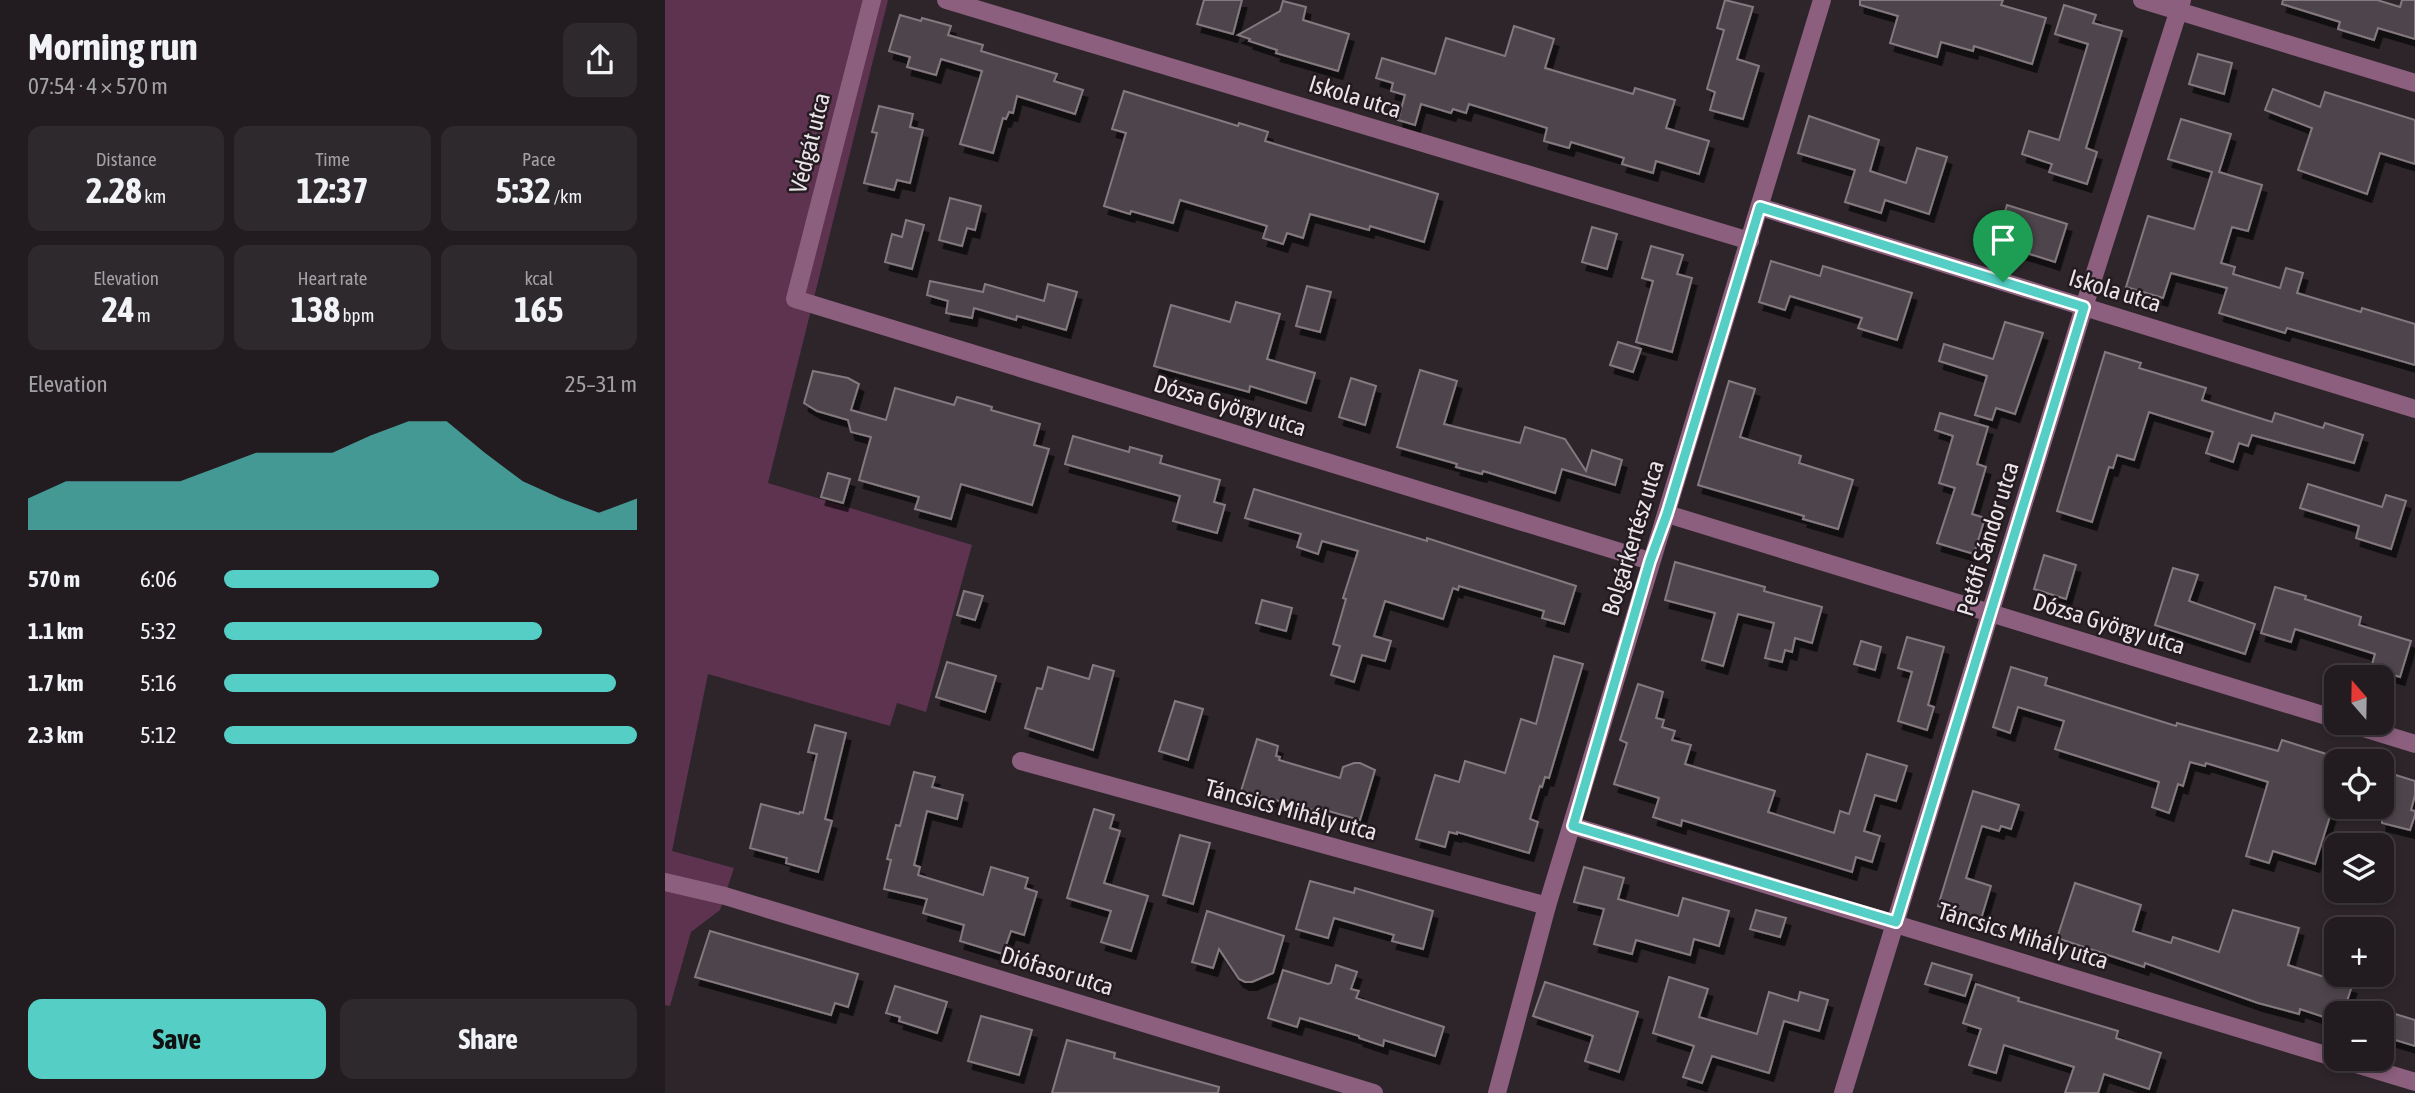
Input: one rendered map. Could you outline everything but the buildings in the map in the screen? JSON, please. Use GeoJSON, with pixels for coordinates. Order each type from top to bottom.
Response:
{"type":"FeatureCollection","features":[{"type":"Feature","properties":{"kind":"street","name":"Védgát utca"},"geometry":{"type":"LineString","coordinates":[[795,299],[872,0]]}},
{"type":"Feature","properties":{"kind":"street","name":"Iskola utca"},"geometry":{"type":"LineString","coordinates":[[946,0],[1750,241]]}},
{"type":"Feature","properties":{"kind":"street","name":"Bolgárkertész utca"},"geometry":{"type":"LineString","coordinates":[[1497,1093],[1547,906],[1822,0]]}},
{"type":"Feature","properties":{"kind":"street"},"geometry":{"type":"LineString","coordinates":[[2142,0],[2181,6],[2415,83]]}},
{"type":"Feature","properties":{"kind":"street","name":"Petőfi Sándor utca"},"geometry":{"type":"LineString","coordinates":[[1843,1093],[2084,307],[2181,6]]}},
{"type":"Feature","properties":{"kind":"street","name":"Iskola utca"},"geometry":{"type":"LineString","coordinates":[[1760,207],[2415,409]]}},
{"type":"Feature","properties":{"kind":"street","name":"Dózsa György utca"},"geometry":{"type":"LineString","coordinates":[[795,299],[1650,561]]}},
{"type":"Feature","properties":{"kind":"street","name":"Dózsa György utca"},"geometry":{"type":"LineString","coordinates":[[1667,514],[2324,715]]}},
{"type":"Feature","properties":{"kind":"street"},"geometry":{"type":"LineString","coordinates":[[2386,735],[2415,744]]}},
{"type":"Feature","properties":{"kind":"street","name":"Táncsics Mihály utca"},"geometry":{"type":"LineString","coordinates":[[1021,761],[1547,906]]}},
{"type":"Feature","properties":{"kind":"street","name":"Táncsics Mihály utca"},"geometry":{"type":"LineString","coordinates":[[1573,826],[2324,1054]]}},
{"type":"Feature","properties":{"kind":"street","name":"Diófasor utca"},"geometry":{"type":"LineString","coordinates":[[665,882],[725,896],[1374,1093]]}},
{"type":"Feature","properties":{"kind":"street","name":"Táncsics Mihály utca"},"geometry":{"type":"LineString","coordinates":[[2379,1071],[2415,1082]]}},
{"type":"Feature","properties":{"kind":"shaded area"},"geometry":{"type":"Polygon","coordinates":[[[665,0],[888,0],[768,483],[972,545],[926,712],[897,703],[890,726],[708,674],[672,851],[734,868],[720,910],[691,932],[670,1006],[665,1005],[665,0]]]}},
{"type":"Feature","properties":{"kind":"route"},"geometry":{"type":"LineString","coordinates":[[1760,207],[2003,282],[2084,307],[1896,922],[1573,826],[1650,561],[1667,514],[1760,207]]}}]}
